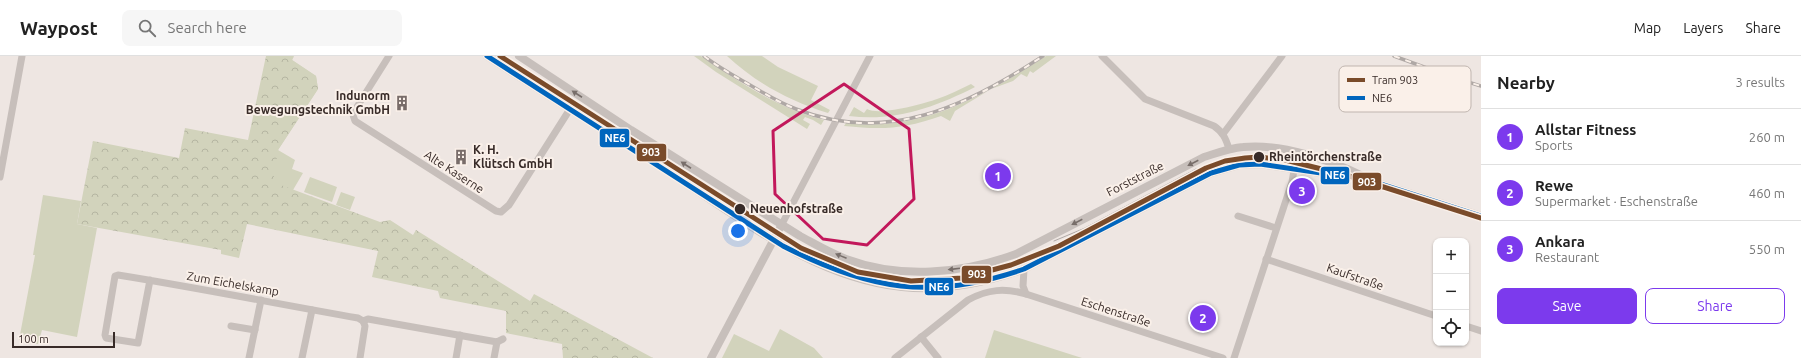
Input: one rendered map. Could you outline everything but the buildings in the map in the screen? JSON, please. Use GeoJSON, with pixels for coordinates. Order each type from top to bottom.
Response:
{"type":"FeatureCollection","features":[{"type":"Feature","properties":{"kind":"street"},"geometry":{"type":"LineString","coordinates":[[0,174],[22,56]]}},
{"type":"Feature","properties":{"kind":"street","name":"Alte Kaserne"},"geometry":{"type":"LineString","coordinates":[[389,56],[355,110],[355,120],[396,149],[496,211],[501,212],[509,205],[570,109]]}},
{"type":"Feature","properties":{"kind":"street"},"geometry":{"type":"LineString","coordinates":[[487,56],[773,239],[816,264],[845,275],[903,288],[930,288],[972,284],[998,278],[1024,269],[1219,170],[1239,165],[1260,164],[1371,180],[1481,216]]}},
{"type":"Feature","properties":{"kind":"street","name":"Forststraße"},"geometry":{"type":"LineString","coordinates":[[519,56],[644,138],[824,250],[847,259],[878,268],[908,272],[934,271],[992,263],[1016,254],[1204,157],[1229,149],[1265,146],[1297,152],[1343,167],[1371,180]]}},
{"type":"Feature","properties":{"kind":"street"},"geometry":{"type":"LineString","coordinates":[[711,358],[870,56]]}},
{"type":"Feature","properties":{"kind":"street"},"geometry":{"type":"LineString","coordinates":[[1102,56],[1145,99],[1214,126],[1223,134],[1229,149]]}},
{"type":"Feature","properties":{"kind":"street"},"geometry":{"type":"LineString","coordinates":[[1223,134],[1282,56]]}},
{"type":"Feature","properties":{"kind":"street"},"geometry":{"type":"LineString","coordinates":[[1234,358],[1292,182],[1297,152]]}},
{"type":"Feature","properties":{"kind":"street"},"geometry":{"type":"LineString","coordinates":[[1238,216],[1276,228]]}},
{"type":"Feature","properties":{"kind":"street","name":"Kaufstraße"},"geometry":{"type":"LineString","coordinates":[[1266,259],[1433,315]]}},
{"type":"Feature","properties":{"kind":"street"},"geometry":{"type":"LineString","coordinates":[[1024,269],[1023,286],[1026,294]]}},
{"type":"Feature","properties":{"kind":"street","name":"Zum Eichelskamp"},"geometry":{"type":"LineString","coordinates":[[150,280],[138,343],[106,338],[105,334],[116,276],[119,275],[150,280],[261,300],[364,321],[368,319],[460,335],[500,340],[494,358]]}},
{"type":"Feature","properties":{"kind":"street"},"geometry":{"type":"LineString","coordinates":[[895,358],[976,295],[1000,289],[1026,294]]}},
{"type":"Feature","properties":{"kind":"street","name":"Eschenstraße"},"geometry":{"type":"LineString","coordinates":[[1026,294],[1223,358]]}},
{"type":"Feature","properties":{"kind":"street"},"geometry":{"type":"LineString","coordinates":[[249,358],[261,300]]}},
{"type":"Feature","properties":{"kind":"street"},"geometry":{"type":"LineString","coordinates":[[302,358],[312,310]]}},
{"type":"Feature","properties":{"kind":"street"},"geometry":{"type":"LineString","coordinates":[[360,358],[365,326],[364,321]]}},
{"type":"Feature","properties":{"kind":"street"},"geometry":{"type":"LineString","coordinates":[[231,326],[255,330]]}},
{"type":"Feature","properties":{"kind":"street"},"geometry":{"type":"LineString","coordinates":[[1469,327],[1481,331]]}},
{"type":"Feature","properties":{"kind":"street"},"geometry":{"type":"LineString","coordinates":[[456,358],[460,335]]}},
{"type":"Feature","properties":{"kind":"street"},"geometry":{"type":"LineString","coordinates":[[921,337],[938,358]]}},
{"type":"Feature","properties":{"kind":"highlighted area"},"geometry":{"type":"Polygon","coordinates":[[[844,84],[909,129],[914,199],[867,245],[823,239],[775,194],[773,131],[844,84]]]}},
{"type":"Feature","properties":{"kind":"green space"},"geometry":{"type":"Polygon","coordinates":[[[266,56],[294,56],[292,60],[316,76],[318,89],[278,150],[273,182],[380,222],[390,220],[413,235],[416,230],[530,301],[534,294],[653,358],[563,358],[562,344],[506,333],[506,311],[440,298],[438,291],[372,277],[378,251],[247,224],[239,258],[221,254],[221,250],[77,224],[93,141],[179,158],[185,128],[248,140],[266,56]]]}},
{"type":"Feature","properties":{"kind":"green space"},"geometry":{"type":"Polygon","coordinates":[[[294,56],[292,60],[316,76],[318,89],[278,150],[295,160],[292,169],[303,173],[293,190],[270,196],[280,74],[294,56]]]}},
{"type":"Feature","properties":{"kind":"green space"},"geometry":{"type":"Polygon","coordinates":[[[694,56],[701,56],[745,85],[775,102],[824,120],[821,125],[805,117],[803,120],[810,124],[807,129],[716,72],[694,56]]]}},
{"type":"Feature","properties":{"kind":"green space"},"geometry":{"type":"Polygon","coordinates":[[[727,56],[762,56],[778,67],[818,86],[811,100],[830,110],[828,113],[787,97],[750,75],[727,56]]]}},
{"type":"Feature","properties":{"kind":"green space"},"geometry":{"type":"Polygon","coordinates":[[[1046,56],[1056,56],[1033,73],[1030,71],[1027,77],[1021,74],[1013,81],[991,89],[955,111],[950,121],[941,116],[916,124],[904,126],[870,128],[844,126],[846,123],[874,125],[900,122],[951,108],[1000,84],[1046,56]]]}},
{"type":"Feature","properties":{"kind":"green space"},"geometry":{"type":"Polygon","coordinates":[[[971,84],[975,87],[930,107],[898,115],[882,117],[849,116],[854,107],[864,113],[867,109],[881,111],[902,108],[937,99],[971,84]]]}},
{"type":"Feature","properties":{"kind":"green space"},"geometry":{"type":"Polygon","coordinates":[[[310,177],[337,187],[332,202],[304,192],[310,177]]]}},
{"type":"Feature","properties":{"kind":"green space"},"geometry":{"type":"Polygon","coordinates":[[[341,192],[355,197],[350,210],[336,205],[341,192]]]}},
{"type":"Feature","properties":{"kind":"green space"},"geometry":{"type":"Polygon","coordinates":[[[43,195],[81,201],[77,224],[97,228],[77,337],[42,330],[38,344],[19,340],[35,255],[33,255],[43,195]]]}},
{"type":"Feature","properties":{"kind":"green space"},"geometry":{"type":"Polygon","coordinates":[[[780,329],[814,348],[823,358],[722,358],[734,334],[769,351],[780,329]]]}},
{"type":"Feature","properties":{"kind":"green space"},"geometry":{"type":"Polygon","coordinates":[[[994,330],[1082,358],[985,358],[994,330]]]}},
{"type":"Feature","properties":{"kind":"tram line","name":"903"},"geometry":{"type":"LineString","coordinates":[[500,56],[801,248],[858,272],[911,281],[962,278],[1011,265],[1059,246],[1206,168],[1225,161],[1245,158],[1259,157],[1285,160],[1346,175],[1481,218]]}},
{"type":"Feature","properties":{"kind":"tram line"},"geometry":{"type":"LineString","coordinates":[[1054,241],[1085,228],[1196,169]]}},
{"type":"Feature","properties":{"kind":"railway"},"geometry":{"type":"LineString","coordinates":[[704,56],[732,75],[790,107],[830,119],[862,123],[894,121],[925,115],[955,104],[985,90],[1043,56]]}},
{"type":"Feature","properties":{"kind":"railway"},"geometry":{"type":"LineString","coordinates":[[1394,56],[1421,66]]}},
{"type":"Feature","properties":{"kind":"railway"},"geometry":{"type":"LineString","coordinates":[[1471,83],[1481,86]]}},
{"type":"Feature","properties":{"kind":"transit line","name":"NE6"},"geometry":{"type":"LineString","coordinates":[[487,56],[783,246],[844,273],[873,281],[901,286],[930,287],[959,285],[990,279],[1024,269],[1211,173],[1239,165],[1260,164],[1371,181],[1481,216]]}},
{"type":"Feature","properties":{"kind":"place","name":"Indunorm Bewegungstechnik GmbH"},"geometry":{"type":"Point","coordinates":[402,103]}},
{"type":"Feature","properties":{"kind":"place","name":"K. H. Klütsch GmbH"},"geometry":{"type":"Point","coordinates":[461,157]}},
{"type":"Feature","properties":{"kind":"place","name":"Rheintörchenstraße"},"geometry":{"type":"Point","coordinates":[1259,157]}},
{"type":"Feature","properties":{"kind":"place","name":"Allstar Fitness"},"geometry":{"type":"Point","coordinates":[998,176]}},
{"type":"Feature","properties":{"kind":"place","name":"Ankara"},"geometry":{"type":"Point","coordinates":[1302,191]}},
{"type":"Feature","properties":{"kind":"place","name":"Neuenhofstraße"},"geometry":{"type":"Point","coordinates":[740,209]}},
{"type":"Feature","properties":{"kind":"place","name":"Rewe"},"geometry":{"type":"Point","coordinates":[1203,318]}}]}
